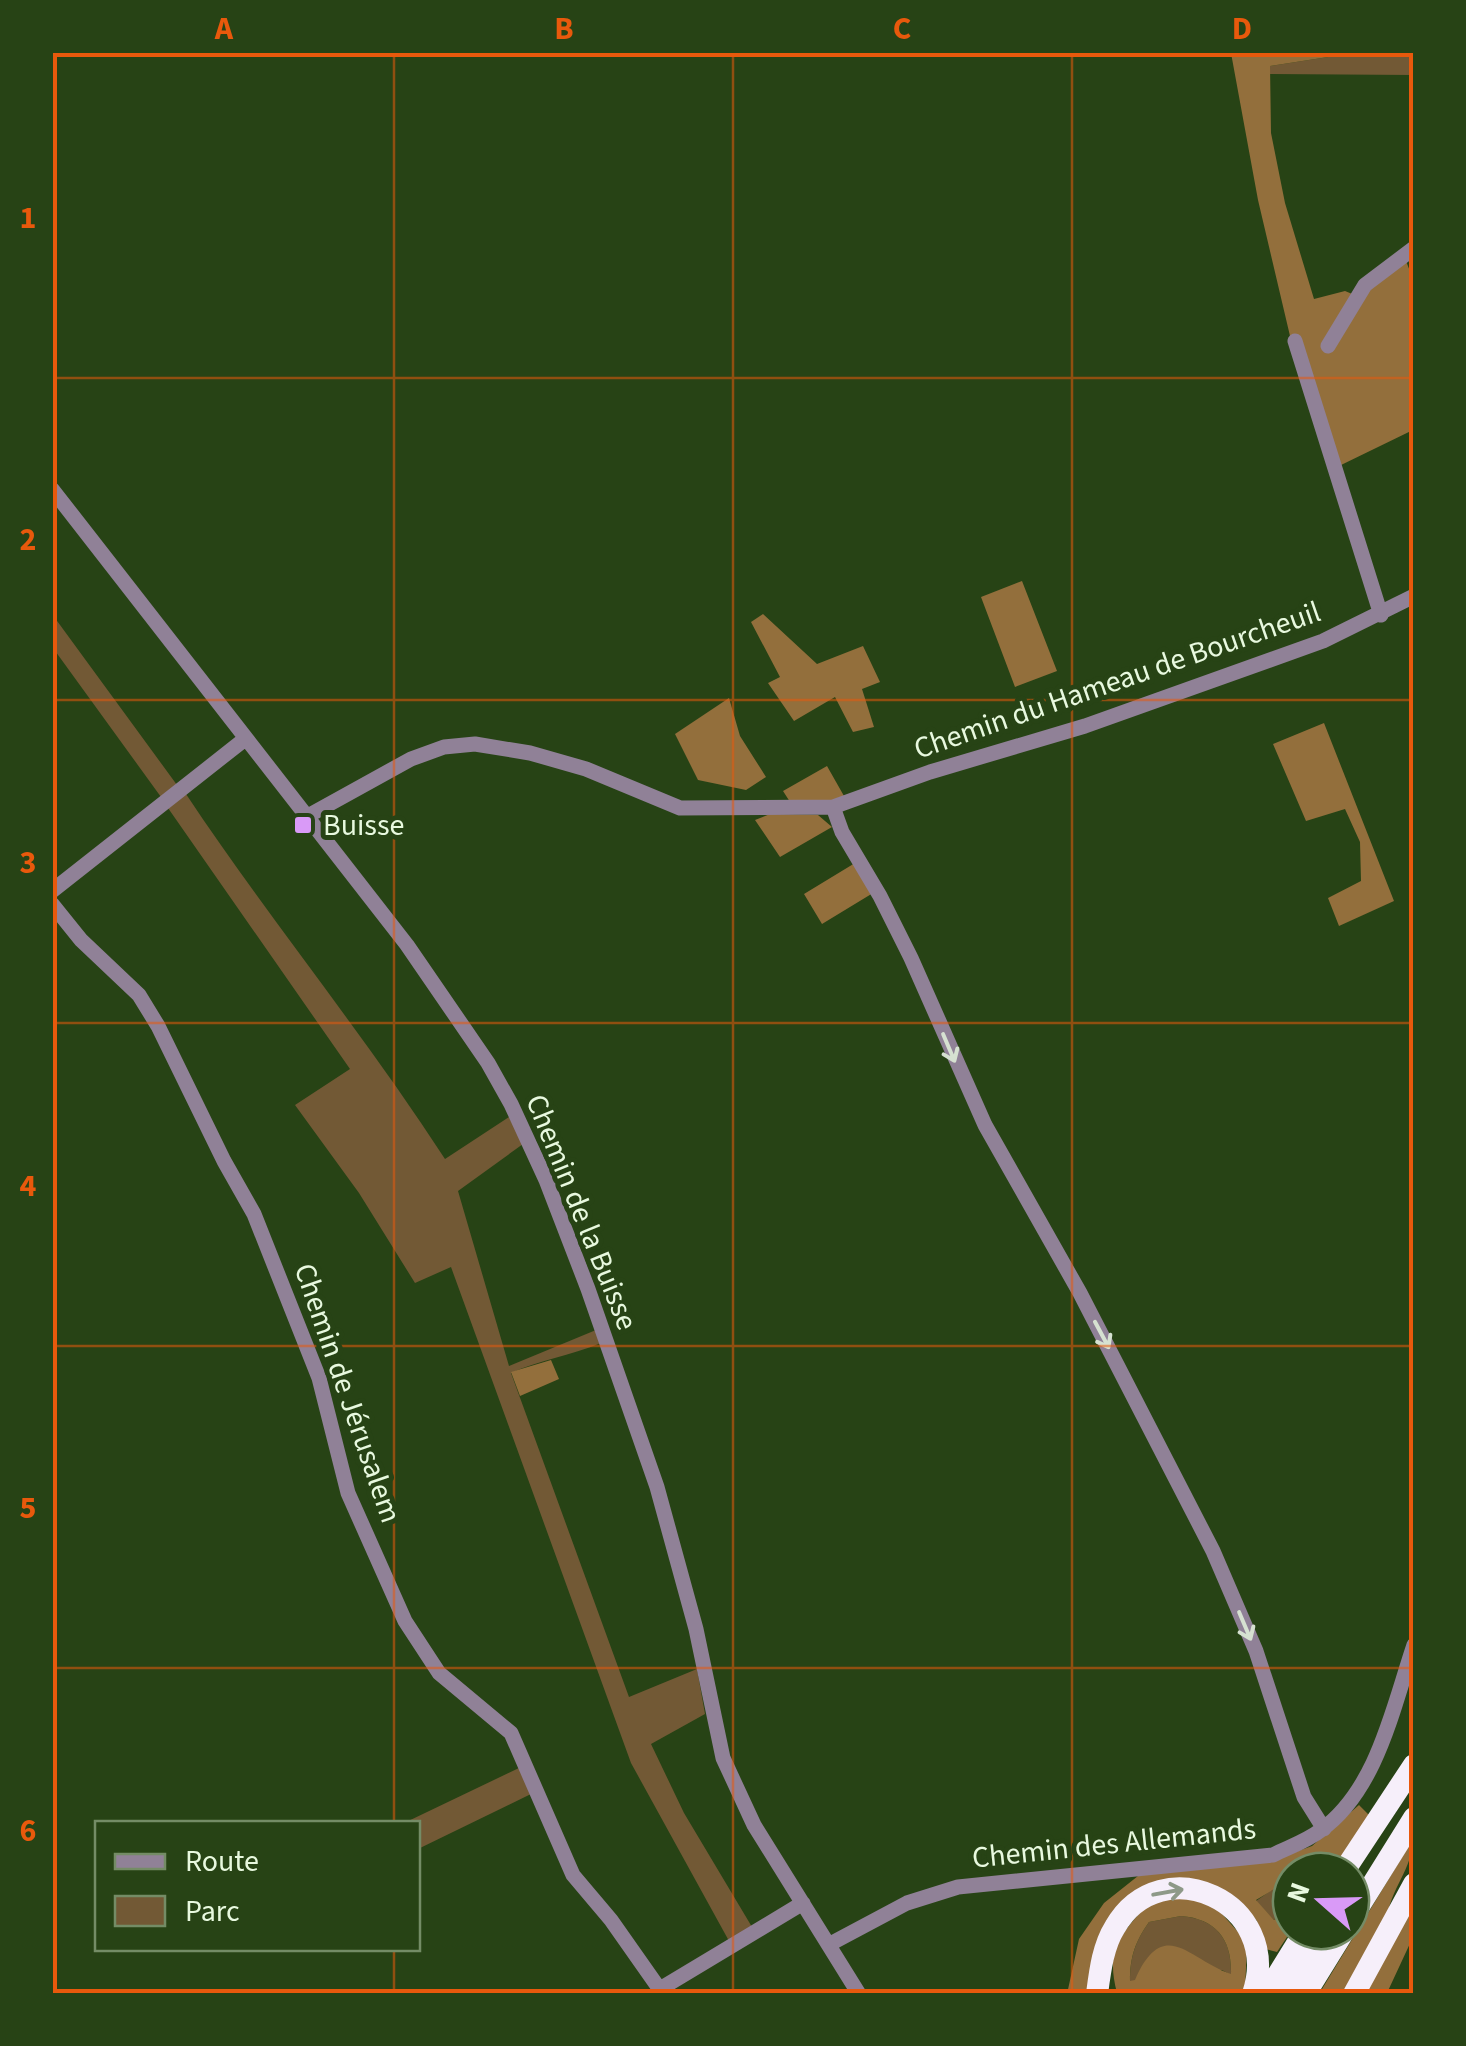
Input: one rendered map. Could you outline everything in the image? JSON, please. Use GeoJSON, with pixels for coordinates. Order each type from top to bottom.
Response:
{"type":"FeatureCollection","features":[{"type":"Feature","properties":{"kind":"highway"},"geometry":{"type":"LineString","coordinates":[[1357,1851],[1414,1765]]}},
{"type":"Feature","properties":{"kind":"highway"},"geometry":{"type":"LineString","coordinates":[[1371,1854],[1414,1784]]}},
{"type":"Feature","properties":{"kind":"highway"},"geometry":{"type":"LineString","coordinates":[[1371,1887],[1414,1818]]}},
{"type":"Feature","properties":{"kind":"highway"},"geometry":{"type":"LineString","coordinates":[[1354,1994],[1414,1884]]}},
{"type":"Feature","properties":{"kind":"highway"},"geometry":{"type":"LineString","coordinates":[[1097,1994],[1104,1955],[1120,1918],[1139,1900],[1163,1891],[1195,1890],[1223,1899],[1244,1918],[1252,1932],[1259,1966],[1253,1994]]}},
{"type":"Feature","properties":{"kind":"highway"},"geometry":{"type":"LineString","coordinates":[[1266,1994],[1293,1951]]}},
{"type":"Feature","properties":{"kind":"highway"},"geometry":{"type":"LineString","coordinates":[[1286,1994],[1312,1951]]}},
{"type":"Feature","properties":{"kind":"highway"},"geometry":{"type":"LineString","coordinates":[[1305,1994],[1332,1951]]}},
{"type":"Feature","properties":{"kind":"highway"},"geometry":{"type":"LineString","coordinates":[[1104,1955],[1113,1994]]}},
{"type":"Feature","properties":{"kind":"street"},"geometry":{"type":"LineString","coordinates":[[1328,346],[1365,285],[1414,248]]}},
{"type":"Feature","properties":{"kind":"street"},"geometry":{"type":"LineString","coordinates":[[1295,340],[1381,616]]}},
{"type":"Feature","properties":{"kind":"street","name":"Chemin de la Buisse"},"geometry":{"type":"LineString","coordinates":[[52,489],[445,998],[510,1104],[546,1180],[656,1488],[696,1630],[723,1758],[754,1825],[859,1994]]}},
{"type":"Feature","properties":{"kind":"street","name":"Chemin du Hameau de Bourcheuil"},"geometry":{"type":"LineString","coordinates":[[306,817],[410,760],[444,747],[475,744],[567,763],[680,808],[833,808],[930,772],[1085,726],[1324,641],[1381,616],[1414,596]]}},
{"type":"Feature","properties":{"kind":"street"},"geometry":{"type":"LineString","coordinates":[[52,891],[246,739]]}},
{"type":"Feature","properties":{"kind":"street"},"geometry":{"type":"LineString","coordinates":[[833,808],[842,832],[911,958],[985,1125],[1080,1293],[1213,1551],[1256,1651],[1304,1797],[1324,1829]]}},
{"type":"Feature","properties":{"kind":"street","name":"Chemin de Jérusalem"},"geometry":{"type":"LineString","coordinates":[[52,904],[81,940],[138,996],[158,1026],[254,1214],[319,1378],[348,1492],[405,1621],[439,1673],[511,1733],[574,1875],[661,1991]]}},
{"type":"Feature","properties":{"kind":"street","name":"Chemin des Allemands"},"geometry":{"type":"LineString","coordinates":[[830,1944],[907,1902],[958,1886],[1273,1855],[1324,1829],[1362,1784],[1386,1730],[1414,1645]]}},
{"type":"Feature","properties":{"kind":"street"},"geometry":{"type":"LineString","coordinates":[[661,1991],[804,1903]]}},
{"type":"Feature","properties":{"kind":"green space"},"geometry":{"type":"Polygon","coordinates":[[[1354,53],[1413,53],[1413,75],[1270,74],[1270,66],[1354,53]]]}},
{"type":"Feature","properties":{"kind":"green space"},"geometry":{"type":"Polygon","coordinates":[[[52,614],[177,785],[161,797],[53,648],[52,614]]]}},
{"type":"Feature","properties":{"kind":"green space"},"geometry":{"type":"Polygon","coordinates":[[[186,794],[445,1159],[509,1117],[523,1144],[458,1191],[509,1366],[596,1330],[601,1343],[511,1373],[629,1697],[697,1669],[705,1714],[651,1744],[684,1813],[752,1927],[729,1941],[631,1763],[451,1267],[415,1283],[359,1193],[295,1105],[350,1069],[168,808],[186,794]]]}},
{"type":"Feature","properties":{"kind":"green space"},"geometry":{"type":"Polygon","coordinates":[[[521,1767],[531,1794],[420,1848],[420,1821],[408,1821],[521,1767]]]}},
{"type":"Feature","properties":{"kind":"green space"},"geometry":{"type":"Polygon","coordinates":[[[1271,1891],[1271,1917],[1256,1901],[1271,1891]]]}},
{"type":"Feature","properties":{"kind":"green space"},"geometry":{"type":"Polygon","coordinates":[[[1181,1916],[1205,1922],[1220,1934],[1229,1952],[1231,1975],[1222,1970],[1130,1982],[1134,1950],[1149,1922],[1181,1916]]]}},
{"type":"Feature","properties":{"kind":"shaded area"},"geometry":{"type":"Polygon","coordinates":[[[1231,53],[1354,53],[1270,66],[1271,133],[1285,203],[1314,299],[1345,291],[1362,298],[1406,261],[1413,279],[1413,430],[1339,466],[1294,353],[1258,200],[1231,53]]]}},
{"type":"Feature","properties":{"kind":"shaded area"},"geometry":{"type":"Polygon","coordinates":[[[1022,581],[1057,671],[1015,687],[981,597],[1022,581]]]}},
{"type":"Feature","properties":{"kind":"shaded area"},"geometry":{"type":"Polygon","coordinates":[[[763,614],[817,664],[863,646],[880,682],[862,689],[874,727],[853,732],[835,697],[794,721],[768,683],[780,677],[751,622],[763,614]]]}},
{"type":"Feature","properties":{"kind":"shaded area"},"geometry":{"type":"Polygon","coordinates":[[[729,698],[740,736],[766,777],[746,790],[698,780],[675,734],[729,698]]]}},
{"type":"Feature","properties":{"kind":"shaded area"},"geometry":{"type":"Polygon","coordinates":[[[1324,723],[1394,901],[1339,926],[1328,898],[1361,881],[1360,842],[1345,809],[1306,821],[1273,744],[1324,723]]]}},
{"type":"Feature","properties":{"kind":"shaded area"},"geometry":{"type":"Polygon","coordinates":[[[827,766],[844,796],[824,803],[792,805],[783,791],[827,766]]]}},
{"type":"Feature","properties":{"kind":"shaded area"},"geometry":{"type":"Polygon","coordinates":[[[770,814],[818,815],[832,827],[780,857],[755,820],[770,814]]]}},
{"type":"Feature","properties":{"kind":"shaded area"},"geometry":{"type":"Polygon","coordinates":[[[855,863],[873,893],[822,924],[804,894],[855,863]]]}},
{"type":"Feature","properties":{"kind":"shaded area"},"geometry":{"type":"Polygon","coordinates":[[[551,1360],[559,1379],[520,1396],[511,1372],[551,1360]]]}},
{"type":"Feature","properties":{"kind":"shaded area"},"geometry":{"type":"Polygon","coordinates":[[[1359,1805],[1370,1816],[1346,1851],[1298,1851],[1312,1846],[1359,1805]]]}},
{"type":"Feature","properties":{"kind":"shaded area"},"geometry":{"type":"Polygon","coordinates":[[[1413,1839],[1387,1920],[1371,1947],[1371,1908],[1413,1839]]]}},
{"type":"Feature","properties":{"kind":"shaded area"},"geometry":{"type":"Polygon","coordinates":[[[1271,1859],[1271,1891],[1256,1900],[1271,1917],[1271,1950],[1262,1948],[1257,1921],[1238,1899],[1202,1883],[1125,1902],[1092,1993],[1067,1994],[1079,1939],[1104,1903],[1143,1872],[1271,1859]]]}},
{"type":"Feature","properties":{"kind":"shaded area"},"geometry":{"type":"Polygon","coordinates":[[[1183,1896],[1214,1905],[1247,1942],[1245,1993],[1117,1993],[1114,1953],[1123,1934],[1149,1902],[1183,1896]],[[1181,1916],[1149,1922],[1134,1950],[1130,1981],[1135,1980],[1156,1949],[1167,1946],[1178,1947],[1231,1974],[1229,1951],[1220,1933],[1194,1918],[1181,1916]]]}},
{"type":"Feature","properties":{"kind":"shaded area"},"geometry":{"type":"Polygon","coordinates":[[[1413,1900],[1413,1937],[1387,1993],[1363,1994],[1413,1900]]]}},
{"type":"Feature","properties":{"kind":"shaded area"},"geometry":{"type":"Polygon","coordinates":[[[1345,1951],[1369,1951],[1344,1993],[1319,1994],[1345,1951]]]}},
{"type":"Feature","properties":{"kind":"place","name":"Buisse"},"geometry":{"type":"Point","coordinates":[303,825]}}]}
